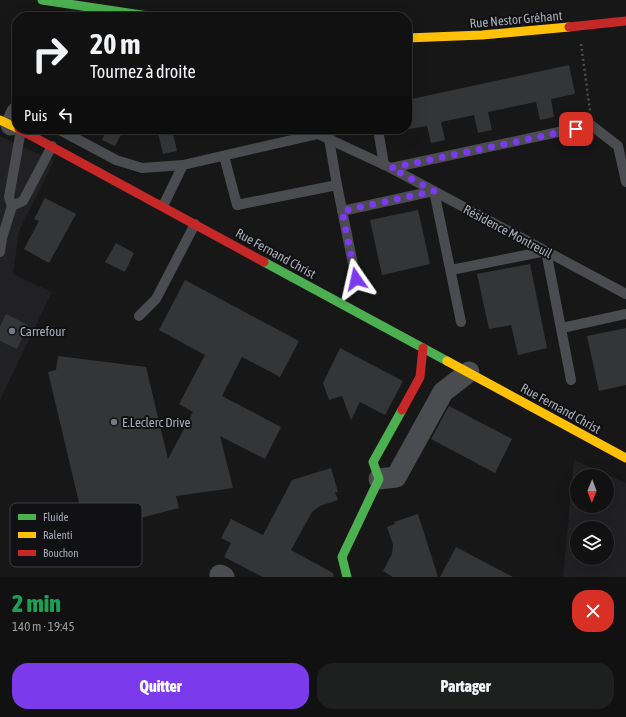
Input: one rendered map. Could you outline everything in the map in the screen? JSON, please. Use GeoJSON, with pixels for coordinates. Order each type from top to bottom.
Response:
{"type":"FeatureCollection","features":[{"type":"Feature","properties":{"kind":"main road"},"geometry":{"type":"LineString","coordinates":[[42,0],[67,11],[116,12]]}},
{"type":"Feature","properties":{"kind":"main road","name":"Rue Nestor Gréhant"},"geometry":{"type":"LineString","coordinates":[[412,38],[482,35],[626,21]]}},
{"type":"Feature","properties":{"kind":"main road","name":"Rue Fernand Christ"},"geometry":{"type":"LineString","coordinates":[[31,134],[626,458]]}},
{"type":"Feature","properties":{"kind":"main road"},"geometry":{"type":"LineString","coordinates":[[347,577],[342,557],[379,480],[373,462],[420,377],[423,348]]}},
{"type":"Feature","properties":{"kind":"street"},"geometry":{"type":"LineString","coordinates":[[379,480],[396,477],[443,392],[469,372]]}},
{"type":"Feature","properties":{"kind":"lane"},"geometry":{"type":"LineString","coordinates":[[116,0],[116,12]]}},
{"type":"Feature","properties":{"kind":"lane"},"geometry":{"type":"LineString","coordinates":[[379,134],[387,166],[592,125],[622,145],[626,182]]}},
{"type":"Feature","properties":{"kind":"lane"},"geometry":{"type":"LineString","coordinates":[[0,252],[2,238],[12,206],[9,196],[13,134]]}},
{"type":"Feature","properties":{"kind":"lane"},"geometry":{"type":"LineString","coordinates":[[67,134],[116,160],[142,168],[183,165],[318,134]]}},
{"type":"Feature","properties":{"kind":"lane","name":"Résidence Montreuil"},"geometry":{"type":"LineString","coordinates":[[318,134],[387,166],[626,294]]}},
{"type":"Feature","properties":{"kind":"lane"},"geometry":{"type":"LineString","coordinates":[[329,139],[356,279]]}},
{"type":"Feature","properties":{"kind":"lane"},"geometry":{"type":"LineString","coordinates":[[12,206],[22,201],[52,146]]}},
{"type":"Feature","properties":{"kind":"lane"},"geometry":{"type":"LineString","coordinates":[[224,156],[237,205],[337,185]]}},
{"type":"Feature","properties":{"kind":"lane"},"geometry":{"type":"LineString","coordinates":[[163,206],[183,165]]}},
{"type":"Feature","properties":{"kind":"lane"},"geometry":{"type":"LineString","coordinates":[[342,211],[434,191],[461,322]]}},
{"type":"Feature","properties":{"kind":"lane"},"geometry":{"type":"LineString","coordinates":[[139,316],[156,299],[195,224]]}},
{"type":"Feature","properties":{"kind":"lane"},"geometry":{"type":"LineString","coordinates":[[450,270],[546,251],[571,380]]}},
{"type":"Feature","properties":{"kind":"lane"},"geometry":{"type":"LineString","coordinates":[[562,328],[626,314]]}},
{"type":"Feature","properties":{"kind":"path"},"geometry":{"type":"LineString","coordinates":[[579,26],[592,125]]}},
{"type":"Feature","properties":{"kind":"shaded area"},"geometry":{"type":"Polygon","coordinates":[[[0,136],[54,161],[19,231],[13,274],[52,292],[0,400],[0,136]]]}},
{"type":"Feature","properties":{"kind":"shaded area"},"geometry":{"type":"Polygon","coordinates":[[[574,460],[594,469],[573,469],[574,460]]]}},
{"type":"Feature","properties":{"kind":"shaded area"},"geometry":{"type":"Polygon","coordinates":[[[614,478],[626,483],[626,577],[563,577],[570,503],[570,513],[614,513],[614,478]]]}},
{"type":"Feature","properties":{"kind":"building"},"geometry":{"type":"Polygon","coordinates":[[[569,65],[575,94],[551,99],[554,117],[540,120],[536,102],[488,112],[492,130],[478,133],[474,115],[441,122],[445,140],[431,143],[427,126],[412,128],[412,99],[569,65]]]}},
{"type":"Feature","properties":{"kind":"building"},"geometry":{"type":"Polygon","coordinates":[[[105,134],[121,134],[115,146],[102,140],[105,134]]]}},
{"type":"Feature","properties":{"kind":"building"},"geometry":{"type":"Polygon","coordinates":[[[158,134],[173,134],[177,151],[163,154],[158,134]]]}},
{"type":"Feature","properties":{"kind":"building"},"geometry":{"type":"Polygon","coordinates":[[[45,198],[76,214],[49,263],[24,249],[39,221],[34,219],[45,198]]]}},
{"type":"Feature","properties":{"kind":"building"},"geometry":{"type":"Polygon","coordinates":[[[418,210],[430,264],[382,275],[370,220],[418,210]]]}},
{"type":"Feature","properties":{"kind":"building"},"geometry":{"type":"Polygon","coordinates":[[[116,243],[134,253],[125,272],[105,262],[116,243]]]}},
{"type":"Feature","properties":{"kind":"building"},"geometry":{"type":"Polygon","coordinates":[[[530,264],[547,348],[518,355],[511,325],[489,329],[477,274],[530,264]]]}},
{"type":"Feature","properties":{"kind":"building"},"geometry":{"type":"Polygon","coordinates":[[[185,280],[299,341],[280,377],[242,357],[222,396],[281,427],[265,459],[220,436],[233,488],[176,496],[179,508],[142,518],[142,503],[79,503],[48,372],[56,370],[58,356],[146,367],[168,459],[193,412],[179,404],[205,355],[159,330],[185,280]]]}},
{"type":"Feature","properties":{"kind":"building"},"geometry":{"type":"Polygon","coordinates":[[[6,314],[28,325],[17,349],[0,341],[0,326],[6,314]]]}},
{"type":"Feature","properties":{"kind":"building"},"geometry":{"type":"Polygon","coordinates":[[[626,328],[626,385],[599,391],[587,336],[626,328]]]}},
{"type":"Feature","properties":{"kind":"building"},"geometry":{"type":"Polygon","coordinates":[[[340,348],[403,381],[385,415],[360,402],[351,420],[342,396],[329,400],[323,383],[340,348]]]}},
{"type":"Feature","properties":{"kind":"building"},"geometry":{"type":"Polygon","coordinates":[[[449,406],[512,439],[495,473],[431,439],[449,406]]]}},
{"type":"Feature","properties":{"kind":"building"},"geometry":{"type":"Polygon","coordinates":[[[331,468],[338,492],[335,492],[338,500],[320,506],[312,512],[291,550],[333,573],[334,577],[263,577],[224,557],[231,543],[221,538],[231,519],[263,535],[292,480],[331,468]]]}},
{"type":"Feature","properties":{"kind":"building"},"geometry":{"type":"Polygon","coordinates":[[[418,514],[438,577],[393,577],[383,571],[392,554],[393,545],[387,527],[395,524],[394,522],[418,514]]]}},
{"type":"Feature","properties":{"kind":"building"},"geometry":{"type":"Polygon","coordinates":[[[456,547],[513,577],[440,577],[456,547]]]}},
{"type":"Feature","properties":{"kind":"traffic: fast"},"geometry":{"type":"LineString","coordinates":[[42,0],[122,12]]}},
{"type":"Feature","properties":{"kind":"traffic: fast"},"geometry":{"type":"LineString","coordinates":[[264,262],[447,361]]}},
{"type":"Feature","properties":{"kind":"traffic: fast"},"geometry":{"type":"LineString","coordinates":[[347,577],[342,557],[379,479],[373,462],[402,410]]}},
{"type":"Feature","properties":{"kind":"traffic: slow"},"geometry":{"type":"LineString","coordinates":[[412,38],[482,35],[569,27]]}},
{"type":"Feature","properties":{"kind":"traffic: slow"},"geometry":{"type":"LineString","coordinates":[[0,120],[12,126]]}},
{"type":"Feature","properties":{"kind":"traffic: slow"},"geometry":{"type":"LineString","coordinates":[[447,361],[626,458]]}},
{"type":"Feature","properties":{"kind":"traffic: jam"},"geometry":{"type":"LineString","coordinates":[[569,27],[626,21]]}},
{"type":"Feature","properties":{"kind":"traffic: jam"},"geometry":{"type":"LineString","coordinates":[[28,134],[264,262]]}},
{"type":"Feature","properties":{"kind":"traffic: jam"},"geometry":{"type":"LineString","coordinates":[[402,410],[420,377],[423,348]]}},
{"type":"Feature","properties":{"kind":"place","name":"Carrefour"},"geometry":{"type":"Point","coordinates":[12,331]}},
{"type":"Feature","properties":{"kind":"place","name":"E.Leclerc Drive"},"geometry":{"type":"Point","coordinates":[114,422]}},
{"type":"Feature","properties":{"kind":"route"},"geometry":{"type":"LineString","coordinates":[[356,279],[342,211],[434,191],[391,168],[576,129]]}}]}
